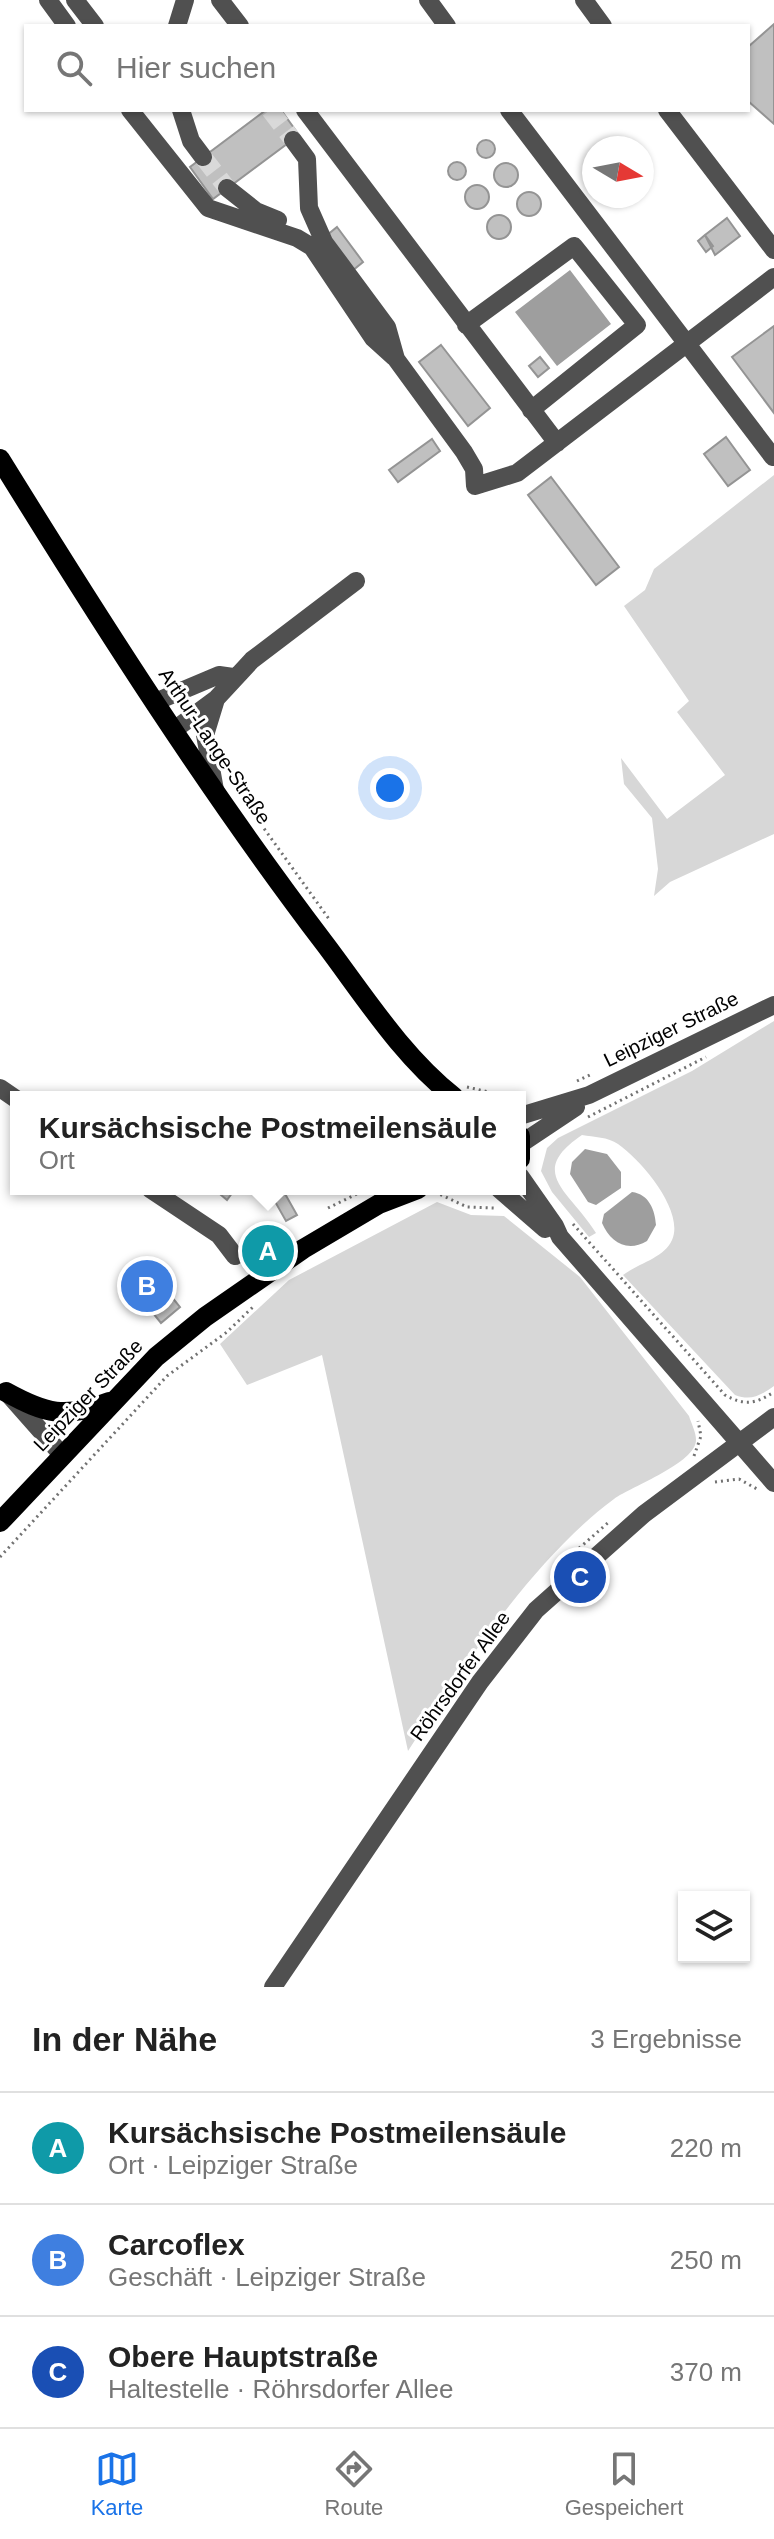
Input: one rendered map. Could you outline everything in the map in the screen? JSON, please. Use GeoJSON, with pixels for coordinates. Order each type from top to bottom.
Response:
{"type":"FeatureCollection","features":[{"type":"Feature","properties":{"kind":"main road","name":"Arthur-Lange-Straße"},"geometry":{"type":"LineString","coordinates":[[0,459],[155,702],[300,912],[405,1049],[457,1091]]}},
{"type":"Feature","properties":{"kind":"main road","name":"Arthur-Lange-Straße"},"geometry":{"type":"LineString","coordinates":[[405,1049],[408,1062],[428,1091]]}},
{"type":"Feature","properties":{"kind":"main road","name":"Leipziger Straße"},"geometry":{"type":"LineString","coordinates":[[0,1522],[156,1357],[239,1292],[373,1196],[427,1195]]}},
{"type":"Feature","properties":{"kind":"main road"},"geometry":{"type":"LineString","coordinates":[[3,1388],[54,1413],[71,1414],[113,1401]]}},
{"type":"Feature","properties":{"kind":"street"},"geometry":{"type":"LineString","coordinates":[[48,0],[66,24]]}},
{"type":"Feature","properties":{"kind":"street"},"geometry":{"type":"LineString","coordinates":[[75,0],[93,24]]}},
{"type":"Feature","properties":{"kind":"street"},"geometry":{"type":"LineString","coordinates":[[178,24],[185,0]]}},
{"type":"Feature","properties":{"kind":"street"},"geometry":{"type":"LineString","coordinates":[[220,0],[238,24]]}},
{"type":"Feature","properties":{"kind":"street"},"geometry":{"type":"LineString","coordinates":[[428,0],[446,24]]}},
{"type":"Feature","properties":{"kind":"street"},"geometry":{"type":"LineString","coordinates":[[584,0],[602,24]]}},
{"type":"Feature","properties":{"kind":"street"},"geometry":{"type":"LineString","coordinates":[[132,112],[208,208],[297,238],[312,247],[373,338],[396,359],[464,452],[474,469],[475,486],[517,473],[774,277]]}},
{"type":"Feature","properties":{"kind":"street"},"geometry":{"type":"LineString","coordinates":[[182,112],[191,141],[203,157]]}},
{"type":"Feature","properties":{"kind":"street"},"geometry":{"type":"LineString","coordinates":[[306,112],[557,443]]}},
{"type":"Feature","properties":{"kind":"street"},"geometry":{"type":"LineString","coordinates":[[510,112],[585,214],[773,457]]}},
{"type":"Feature","properties":{"kind":"street"},"geometry":{"type":"LineString","coordinates":[[669,112],[774,250]]}},
{"type":"Feature","properties":{"kind":"street"},"geometry":{"type":"LineString","coordinates":[[293,140],[307,159],[309,208],[324,242],[387,327],[396,359]]}},
{"type":"Feature","properties":{"kind":"street"},"geometry":{"type":"LineString","coordinates":[[227,188],[256,211],[324,242]]}},
{"type":"Feature","properties":{"kind":"street"},"geometry":{"type":"LineString","coordinates":[[466,325],[574,246],[585,234],[585,214]]}},
{"type":"Feature","properties":{"kind":"street"},"geometry":{"type":"LineString","coordinates":[[531,410],[637,325],[574,246]]}},
{"type":"Feature","properties":{"kind":"street"},"geometry":{"type":"LineString","coordinates":[[174,730],[216,699],[233,677],[356,581]]}},
{"type":"Feature","properties":{"kind":"street"},"geometry":{"type":"LineString","coordinates":[[155,702],[219,675],[233,677]]}},
{"type":"Feature","properties":{"kind":"street"},"geometry":{"type":"LineString","coordinates":[[215,790],[205,735],[216,699]]}},
{"type":"Feature","properties":{"kind":"street","name":"Leipziger Straße"},"geometry":{"type":"LineString","coordinates":[[526,1114],[589,1095],[774,1005]]}},
{"type":"Feature","properties":{"kind":"street","name":"Leipziger Straße"},"geometry":{"type":"LineString","coordinates":[[526,1142],[589,1095]]}},
{"type":"Feature","properties":{"kind":"street"},"geometry":{"type":"LineString","coordinates":[[526,1185],[560,1237],[739,1442],[768,1488]]}},
{"type":"Feature","properties":{"kind":"street"},"geometry":{"type":"LineString","coordinates":[[159,1195],[219,1235],[235,1256]]}},
{"type":"Feature","properties":{"kind":"street"},"geometry":{"type":"LineString","coordinates":[[500,1198],[518,1202],[550,1233],[560,1237]]}},
{"type":"Feature","properties":{"kind":"street"},"geometry":{"type":"LineString","coordinates":[[3,1388],[63,1456]]}},
{"type":"Feature","properties":{"kind":"street","name":"Röhrsdorfer Allee"},"geometry":{"type":"LineString","coordinates":[[273,1987],[480,1682],[536,1610],[634,1522],[774,1417]]}},
{"type":"Feature","properties":{"kind":"path"},"geometry":{"type":"LineString","coordinates":[[225,766],[245,802],[336,928]]}},
{"type":"Feature","properties":{"kind":"path"},"geometry":{"type":"LineString","coordinates":[[577,1122],[701,1062],[712,1052]]}},
{"type":"Feature","properties":{"kind":"path"},"geometry":{"type":"LineString","coordinates":[[427,1195],[467,1207],[500,1198]]}},
{"type":"Feature","properties":{"kind":"path"},"geometry":{"type":"LineString","coordinates":[[328,1208],[373,1196]]}},
{"type":"Feature","properties":{"kind":"path"},"geometry":{"type":"LineString","coordinates":[[568,1218],[725,1395],[740,1403],[756,1403],[774,1392]]}},
{"type":"Feature","properties":{"kind":"path"},"geometry":{"type":"LineString","coordinates":[[0,1557],[167,1376],[255,1305]]}},
{"type":"Feature","properties":{"kind":"path"},"geometry":{"type":"LineString","coordinates":[[714,1483],[739,1479],[768,1488]]}},
{"type":"Feature","properties":{"kind":"shaded area"},"geometry":{"type":"Polygon","coordinates":[[[570,270],[611,324],[557,366],[515,312],[570,270]]]}},
{"type":"Feature","properties":{"kind":"shaded area"},"geometry":{"type":"Polygon","coordinates":[[[774,475],[774,834],[670,882],[654,896],[658,869],[652,818],[624,784],[621,758],[667,819],[725,775],[677,712],[689,701],[624,606],[645,590],[654,569],[774,475]]]}},
{"type":"Feature","properties":{"kind":"shaded area"},"geometry":{"type":"Polygon","coordinates":[[[774,1021],[774,1386],[760,1395],[746,1398],[735,1395],[623,1275],[657,1256],[672,1240],[672,1215],[667,1201],[649,1174],[614,1142],[582,1135],[565,1148],[557,1160],[555,1172],[565,1194],[596,1233],[589,1237],[552,1192],[541,1171],[547,1148],[558,1138],[692,1071],[774,1021]]]}},
{"type":"Feature","properties":{"kind":"shaded area"},"geometry":{"type":"Polygon","coordinates":[[[585,1149],[607,1154],[621,1172],[621,1188],[596,1205],[588,1202],[570,1174],[572,1162],[585,1149]]]}},
{"type":"Feature","properties":{"kind":"shaded area"},"geometry":{"type":"Polygon","coordinates":[[[632,1192],[643,1196],[650,1204],[656,1225],[647,1241],[626,1246],[614,1240],[602,1223],[604,1214],[632,1192]]]}},
{"type":"Feature","properties":{"kind":"shaded area"},"geometry":{"type":"Polygon","coordinates":[[[437,1202],[471,1215],[504,1216],[580,1277],[689,1416],[696,1440],[686,1457],[614,1499],[584,1523],[556,1552],[501,1616],[408,1751],[322,1355],[247,1385],[220,1344],[289,1280],[437,1202]]]}},
{"type":"Feature","properties":{"kind":"building"},"geometry":{"type":"Polygon","coordinates":[[[774,24],[774,124],[750,103],[750,45],[774,24]]]}},
{"type":"Feature","properties":{"kind":"building"},"geometry":{"type":"Polygon","coordinates":[[[263,112],[282,112],[299,135],[213,199],[190,167],[263,112]]]}},
{"type":"Feature","properties":{"kind":"building"},"geometry":{"type":"Polygon","coordinates":[[[486,140],[495,149],[486,158],[477,149],[486,140]]]}},
{"type":"Feature","properties":{"kind":"building"},"geometry":{"type":"Polygon","coordinates":[[[457,162],[466,171],[457,180],[448,171],[457,162]]]}},
{"type":"Feature","properties":{"kind":"building"},"geometry":{"type":"Polygon","coordinates":[[[501,163],[511,163],[518,170],[518,180],[511,187],[501,187],[494,180],[494,170],[501,163]]]}},
{"type":"Feature","properties":{"kind":"building"},"geometry":{"type":"Polygon","coordinates":[[[472,185],[482,185],[489,192],[489,202],[482,209],[472,209],[465,202],[465,192],[472,185]]]}},
{"type":"Feature","properties":{"kind":"building"},"geometry":{"type":"Polygon","coordinates":[[[524,192],[534,192],[541,199],[541,209],[534,216],[524,216],[517,209],[517,199],[524,192]]]}},
{"type":"Feature","properties":{"kind":"building"},"geometry":{"type":"Polygon","coordinates":[[[494,215],[504,215],[511,222],[511,232],[504,239],[494,239],[487,232],[487,222],[494,215]]]}},
{"type":"Feature","properties":{"kind":"building"},"geometry":{"type":"Polygon","coordinates":[[[727,218],[740,236],[715,255],[705,235],[727,218]]]}},
{"type":"Feature","properties":{"kind":"building"},"geometry":{"type":"Polygon","coordinates":[[[337,227],[363,262],[352,271],[326,236],[337,227]]]}},
{"type":"Feature","properties":{"kind":"building"},"geometry":{"type":"Polygon","coordinates":[[[705,235],[713,246],[706,252],[698,241],[705,235]]]}},
{"type":"Feature","properties":{"kind":"building"},"geometry":{"type":"Polygon","coordinates":[[[774,326],[774,413],[732,357],[774,326]]]}},
{"type":"Feature","properties":{"kind":"building"},"geometry":{"type":"Polygon","coordinates":[[[441,345],[490,408],[468,426],[419,362],[441,345]]]}},
{"type":"Feature","properties":{"kind":"building"},"geometry":{"type":"Polygon","coordinates":[[[540,357],[549,368],[538,377],[529,366],[540,357]]]}},
{"type":"Feature","properties":{"kind":"building"},"geometry":{"type":"Polygon","coordinates":[[[726,437],[750,470],[728,486],[704,454],[726,437]]]}},
{"type":"Feature","properties":{"kind":"building"},"geometry":{"type":"Polygon","coordinates":[[[432,439],[440,451],[398,482],[389,470],[432,439]]]}},
{"type":"Feature","properties":{"kind":"building"},"geometry":{"type":"Polygon","coordinates":[[[551,477],[619,567],[596,585],[528,495],[551,477]]]}},
{"type":"Feature","properties":{"kind":"building"},"geometry":{"type":"Polygon","coordinates":[[[286,1195],[297,1215],[286,1221],[273,1198],[286,1195]]]}},
{"type":"Feature","properties":{"kind":"building"},"geometry":{"type":"Polygon","coordinates":[[[151,1271],[162,1285],[144,1301],[132,1287],[151,1271]]]}},
{"type":"Feature","properties":{"kind":"building"},"geometry":{"type":"Polygon","coordinates":[[[167,1291],[180,1307],[161,1323],[148,1307],[167,1291]]]}},
{"type":"Feature","properties":{"kind":"tunnel"},"geometry":{"type":"LineString","coordinates":[[272,112],[293,140]]}},
{"type":"Feature","properties":{"kind":"tunnel"},"geometry":{"type":"LineString","coordinates":[[203,157],[227,188]]}},
{"type":"Feature","properties":{"kind":"place","name":"Kursächsische Postmeilensäule"},"geometry":{"type":"Point","coordinates":[268,1251]}},
{"type":"Feature","properties":{"kind":"place","name":"Carcoflex"},"geometry":{"type":"Point","coordinates":[147,1286]}},
{"type":"Feature","properties":{"kind":"place","name":"Obere Hauptstraße"},"geometry":{"type":"Point","coordinates":[580,1577]}}]}
